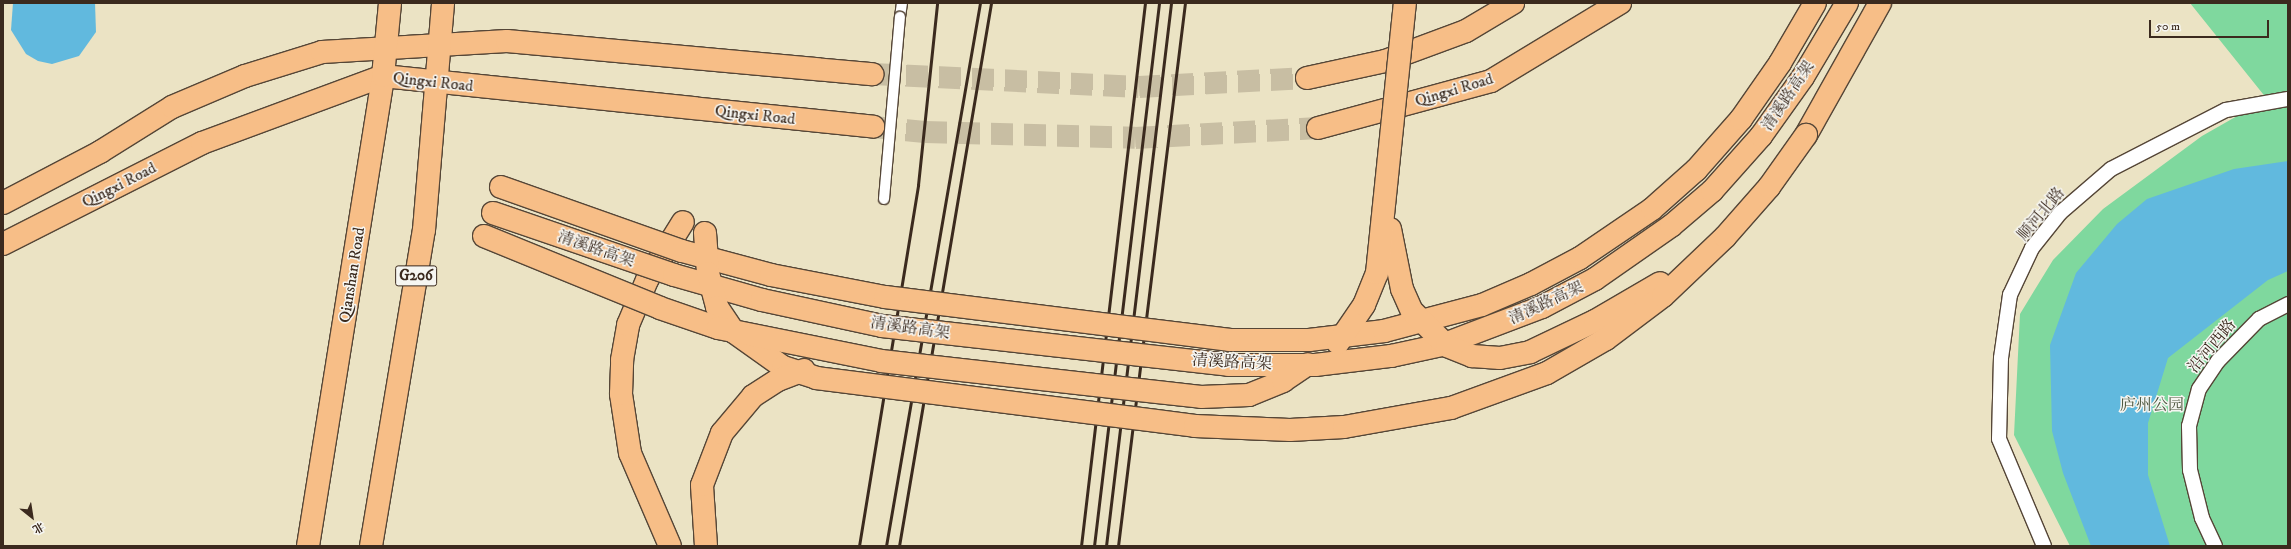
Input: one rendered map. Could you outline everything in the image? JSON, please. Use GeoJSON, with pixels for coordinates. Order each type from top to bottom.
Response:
{"type":"FeatureCollection","features":[{"type":"Feature","properties":{"kind":"main road","name":"Qianshan Road"},"geometry":{"type":"LineString","coordinates":[[308,546],[383,76],[390,3]]}},
{"type":"Feature","properties":{"kind":"main road","name":"G206"},"geometry":{"type":"LineString","coordinates":[[371,546],[424,230],[443,3]]}},
{"type":"Feature","properties":{"kind":"main road"},"geometry":{"type":"LineString","coordinates":[[1307,78],[1384,61],[1459,34],[1513,3]]}},
{"type":"Feature","properties":{"kind":"main road","name":"Qingxi Road"},"geometry":{"type":"LineString","coordinates":[[1318,128],[1491,81],[1620,3]]}},
{"type":"Feature","properties":{"kind":"main road","name":"清溪路高架"},"geometry":{"type":"LineString","coordinates":[[501,187],[682,251],[771,275],[885,297],[1230,340],[1309,340],[1384,330],[1482,305],[1530,284],[1580,258],[1652,209],[1696,170],[1741,119],[1780,64],[1814,3]]}},
{"type":"Feature","properties":{"kind":"main road","name":"清溪路高架"},"geometry":{"type":"LineString","coordinates":[[493,212],[674,276],[762,300],[882,326],[1229,365],[1315,366],[1391,356],[1490,330],[1542,308],[1595,279],[1671,226],[1712,191],[1761,136],[1803,77],[1847,3]]}},
{"type":"Feature","properties":{"kind":"main road"},"geometry":{"type":"LineString","coordinates":[[705,234],[708,273],[717,307],[734,332],[783,368],[852,384],[1195,426],[1290,430],[1360,425],[1451,408],[1546,373],[1606,339],[1663,296],[1725,237],[1769,187],[1806,135],[1880,3]]}},
{"type":"Feature","properties":{"kind":"main road"},"geometry":{"type":"LineString","coordinates":[[1405,6],[1388,181],[1391,241],[1402,289],[1412,312],[1447,346],[1472,356],[1500,358],[1530,352],[1595,321],[1655,286],[1725,237]]}},
{"type":"Feature","properties":{"kind":"main road"},"geometry":{"type":"LineString","coordinates":[[484,236],[660,308],[718,328],[881,360],[1201,397],[1249,395],[1283,382],[1339,343],[1364,305],[1377,273],[1405,6]]}},
{"type":"Feature","properties":{"kind":"main road","name":"Qingxi Road"},"geometry":{"type":"LineString","coordinates":[[3,203],[100,152],[172,107],[245,76],[322,52],[507,41],[873,74]]}},
{"type":"Feature","properties":{"kind":"main road","name":"Qingxi Road"},"geometry":{"type":"LineString","coordinates":[[3,244],[202,143],[383,76],[873,127]]}},
{"type":"Feature","properties":{"kind":"main road"},"geometry":{"type":"LineString","coordinates":[[670,546],[630,453],[623,416],[622,367],[628,325],[647,280],[683,222]]}},
{"type":"Feature","properties":{"kind":"main road"},"geometry":{"type":"LineString","coordinates":[[706,546],[702,485],[710,456],[735,414],[765,388],[804,370],[881,360]]}},
{"type":"Feature","properties":{"kind":"street"},"geometry":{"type":"LineString","coordinates":[[884,199],[902,3]]}},
{"type":"Feature","properties":{"kind":"street","name":"顺河北路"},"geometry":{"type":"LineString","coordinates":[[2044,546],[1999,439],[2001,358],[2010,295],[2032,248],[2060,213],[2111,169],[2226,110],[2288,99]]}},
{"type":"Feature","properties":{"kind":"street","name":"沿河西路"},"geometry":{"type":"LineString","coordinates":[[2215,546],[2202,518],[2190,470],[2189,426],[2199,389],[2218,361],[2259,319],[2288,304]]}},
{"type":"Feature","properties":{"kind":"green space","name":"庐州公园"},"geometry":{"type":"Polygon","coordinates":[[[2190,3],[2288,3],[2288,546],[2070,546],[2014,435],[2020,314],[2053,260],[2103,209],[2202,136],[2267,99],[2190,3]]]}},
{"type":"Feature","properties":{"kind":"water"},"geometry":{"type":"Polygon","coordinates":[[[13,3],[95,3],[96,32],[79,56],[52,64],[38,61],[26,54],[11,30],[13,3]]]}},
{"type":"Feature","properties":{"kind":"water"},"geometry":{"type":"Polygon","coordinates":[[[2288,161],[2288,271],[2268,280],[2168,358],[2148,423],[2148,475],[2170,546],[2091,546],[2063,473],[2052,431],[2050,345],[2076,273],[2117,224],[2147,199],[2234,169],[2288,161]]]}},
{"type":"Feature","properties":{"kind":"tunnel"},"geometry":{"type":"LineString","coordinates":[[873,74],[1139,87],[1307,78]]}},
{"type":"Feature","properties":{"kind":"tunnel"},"geometry":{"type":"LineString","coordinates":[[873,127],[925,132],[1135,138],[1318,128]]}},
{"type":"Feature","properties":{"kind":"railway"},"geometry":{"type":"LineString","coordinates":[[859,546],[918,185],[937,3]]}},
{"type":"Feature","properties":{"kind":"railway"},"geometry":{"type":"LineString","coordinates":[[886,546],[980,3]]}},
{"type":"Feature","properties":{"kind":"railway"},"geometry":{"type":"LineString","coordinates":[[899,546],[991,3]]}},
{"type":"Feature","properties":{"kind":"railway"},"geometry":{"type":"LineString","coordinates":[[1081,546],[1145,3]]}},
{"type":"Feature","properties":{"kind":"railway"},"geometry":{"type":"LineString","coordinates":[[1094,546],[1159,3]]}},
{"type":"Feature","properties":{"kind":"railway"},"geometry":{"type":"LineString","coordinates":[[1106,546],[1171,3]]}},
{"type":"Feature","properties":{"kind":"railway"},"geometry":{"type":"LineString","coordinates":[[1118,546],[1185,3]]}}]}
